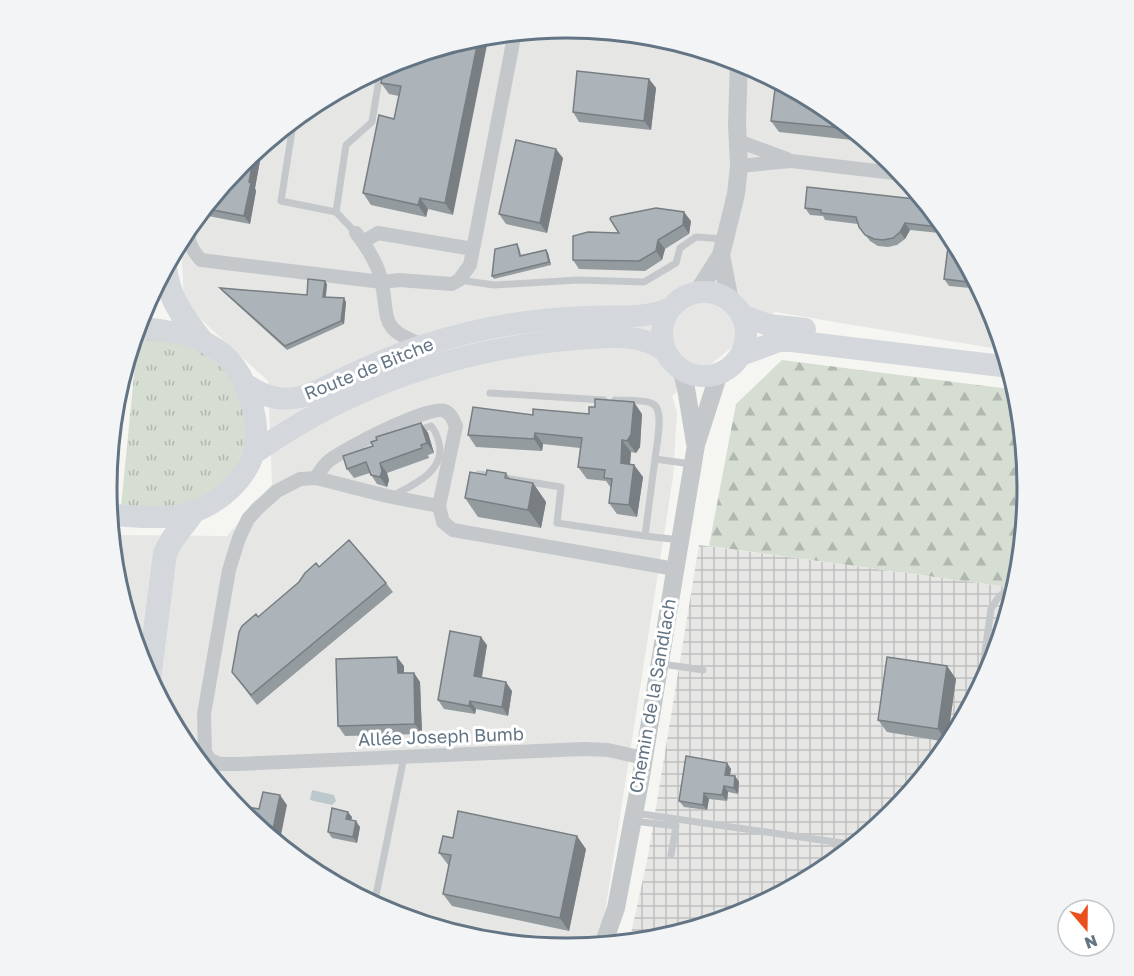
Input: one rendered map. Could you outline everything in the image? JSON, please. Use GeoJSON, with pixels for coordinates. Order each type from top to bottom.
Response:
{"type":"FeatureCollection","features":[{"type":"Feature","properties":{"kind":"highway"},"geometry":{"type":"LineString","coordinates":[[168,281],[180,314],[200,339]]}},
{"type":"Feature","properties":{"kind":"highway"},"geometry":{"type":"LineString","coordinates":[[151,661],[165,553],[193,512]]}},
{"type":"Feature","properties":{"kind":"main road"},"geometry":{"type":"LineString","coordinates":[[736,308],[746,328],[741,355],[732,366],[719,374],[699,376],[681,369],[669,358],[662,333],[663,324],[671,308],[687,296],[697,293],[720,296],[736,308],[769,325],[997,354]]}},
{"type":"Feature","properties":{"kind":"main road","name":"Route de Bitche"},"geometry":{"type":"LineString","coordinates":[[247,385],[262,394],[277,399],[293,398],[307,395],[371,365],[424,345],[464,334],[524,322],[587,317],[648,316],[671,308]]}},
{"type":"Feature","properties":{"kind":"main road"},"geometry":{"type":"LineString","coordinates":[[117,515],[156,517],[193,512],[212,503],[230,489],[240,478],[253,454],[255,427],[247,385],[235,366],[222,353],[200,339],[146,328]]}},
{"type":"Feature","properties":{"kind":"main road","name":"Route de Bitche"},"geometry":{"type":"LineString","coordinates":[[253,454],[293,428],[363,392],[412,372],[468,356],[523,345],[614,338],[646,340],[666,351]]}},
{"type":"Feature","properties":{"kind":"main road"},"geometry":{"type":"LineString","coordinates":[[741,355],[779,341],[792,341],[1001,366]]}},
{"type":"Feature","properties":{"kind":"street"},"geometry":{"type":"LineString","coordinates":[[190,242],[191,249],[201,260],[382,282],[399,280],[452,284],[459,280],[470,266],[512,41]]}},
{"type":"Feature","properties":{"kind":"street"},"geometry":{"type":"LineString","coordinates":[[697,293],[723,247],[736,194],[739,166],[736,124],[738,72]]}},
{"type":"Feature","properties":{"kind":"street"},"geometry":{"type":"LineString","coordinates":[[738,141],[791,161]]}},
{"type":"Feature","properties":{"kind":"street"},"geometry":{"type":"LineString","coordinates":[[739,166],[791,161],[889,172]]}},
{"type":"Feature","properties":{"kind":"street"},"geometry":{"type":"LineString","coordinates":[[424,345],[405,338],[392,329],[385,315],[382,282],[360,238],[378,233],[473,249]]}},
{"type":"Feature","properties":{"kind":"street"},"geometry":{"type":"LineString","coordinates":[[723,247],[736,308]]}},
{"type":"Feature","properties":{"kind":"street","name":"Chemin de la Sandlach"},"geometry":{"type":"LineString","coordinates":[[681,369],[696,445]]}},
{"type":"Feature","properties":{"kind":"street","name":"Chemin de la Sandlach"},"geometry":{"type":"LineString","coordinates":[[606,937],[616,908],[644,758],[696,445],[719,374]]}},
{"type":"Feature","properties":{"kind":"street"},"geometry":{"type":"LineString","coordinates":[[439,506],[316,478],[332,458],[429,411],[444,410],[451,415],[456,426],[439,506],[443,522],[453,530],[675,569]]}},
{"type":"Feature","properties":{"kind":"street","name":"Allée Joseph Bumb"},"geometry":{"type":"LineString","coordinates":[[316,478],[300,479],[277,491],[248,519],[239,538],[229,570],[204,714],[205,752],[210,760],[220,764],[239,764],[584,749],[629,753],[644,758]]}},
{"type":"Feature","properties":{"kind":"lane"},"geometry":{"type":"LineString","coordinates":[[336,212],[346,145],[372,122],[379,79]]}},
{"type":"Feature","properties":{"kind":"lane"},"geometry":{"type":"LineString","coordinates":[[292,132],[281,201],[336,212],[360,238]]}},
{"type":"Feature","properties":{"kind":"lane"},"geometry":{"type":"LineString","coordinates":[[459,280],[494,285],[578,279],[644,282],[676,263],[680,248],[696,237],[723,247]]}},
{"type":"Feature","properties":{"kind":"lane"},"geometry":{"type":"LineString","coordinates":[[489,393],[652,403],[660,415],[645,536]]}},
{"type":"Feature","properties":{"kind":"lane"},"geometry":{"type":"LineString","coordinates":[[391,496],[419,483],[434,468],[441,455],[435,430],[431,426],[406,434]]}},
{"type":"Feature","properties":{"kind":"lane"},"geometry":{"type":"LineString","coordinates":[[655,459],[693,464]]}},
{"type":"Feature","properties":{"kind":"lane"},"geometry":{"type":"LineString","coordinates":[[479,474],[561,487],[558,523],[680,540]]}},
{"type":"Feature","properties":{"kind":"lane"},"geometry":{"type":"LineString","coordinates":[[984,657],[991,609],[997,598],[1005,592]]}},
{"type":"Feature","properties":{"kind":"lane"},"geometry":{"type":"LineString","coordinates":[[659,664],[703,670]]}},
{"type":"Feature","properties":{"kind":"lane"},"geometry":{"type":"LineString","coordinates":[[376,896],[404,757]]}},
{"type":"Feature","properties":{"kind":"lane"},"geometry":{"type":"LineString","coordinates":[[632,816],[843,843]]}},
{"type":"Feature","properties":{"kind":"lane"},"geometry":{"type":"LineString","coordinates":[[632,816],[676,826],[671,855]]}},
{"type":"Feature","properties":{"kind":"shaded area"},"geometry":{"type":"Polygon","coordinates":[[[538,38],[596,38],[655,46],[712,61],[792,98],[841,131],[886,169],[942,238],[971,289],[996,349],[775,312],[672,396],[677,412],[673,477],[603,925],[596,938],[538,938],[479,930],[422,915],[368,892],[317,863],[248,807],[210,762],[177,713],[140,633],[125,576],[119,535],[227,536],[272,484],[268,381],[184,304],[182,255],[192,238],[248,169],[317,113],[368,84],[422,61],[450,53],[508,41],[538,38]]]}},
{"type":"Feature","properties":{"kind":"shaded area"},"geometry":{"type":"Polygon","coordinates":[[[699,545],[1006,587],[994,633],[983,660],[971,687],[942,738],[886,807],[841,845],[792,878],[739,904],[684,923],[631,934],[648,856],[699,545]]]}},
{"type":"Feature","properties":{"kind":"green space"},"geometry":{"type":"Polygon","coordinates":[[[143,336],[172,341],[212,356],[232,376],[249,423],[245,445],[236,468],[218,489],[190,504],[167,508],[121,507],[136,358],[143,336]]]}},
{"type":"Feature","properties":{"kind":"green space"},"geometry":{"type":"Polygon","coordinates":[[[782,360],[1006,389],[1017,459],[1017,517],[1006,587],[709,546],[736,404],[782,360]]]}},
{"type":"Feature","properties":{"kind":"water"},"geometry":{"type":"Polygon","coordinates":[[[312,790],[334,795],[336,801],[332,805],[310,800],[312,790]]]}},
{"type":"Feature","properties":{"kind":"building"},"geometry":{"type":"Polygon","coordinates":[[[477,47],[445,203],[420,198],[418,205],[363,193],[379,115],[394,119],[401,86],[381,83],[382,78],[422,61],[477,47]]]}},
{"type":"Feature","properties":{"kind":"building"},"geometry":{"type":"Polygon","coordinates":[[[577,71],[649,79],[644,121],[573,112],[577,71]]]}},
{"type":"Feature","properties":{"kind":"building"},"geometry":{"type":"Polygon","coordinates":[[[775,89],[817,113],[836,127],[771,121],[775,89]]]}},
{"type":"Feature","properties":{"kind":"building"},"geometry":{"type":"Polygon","coordinates":[[[516,140],[556,149],[540,223],[499,214],[516,140]]]}},
{"type":"Feature","properties":{"kind":"building"},"geometry":{"type":"Polygon","coordinates":[[[252,165],[249,182],[251,183],[244,216],[213,210],[252,165]]]}},
{"type":"Feature","properties":{"kind":"building"},"geometry":{"type":"Polygon","coordinates":[[[807,187],[912,199],[933,226],[905,223],[893,238],[874,239],[865,235],[856,217],[821,213],[821,210],[805,208],[807,187]]]}},
{"type":"Feature","properties":{"kind":"building"},"geometry":{"type":"Polygon","coordinates":[[[656,208],[684,212],[683,225],[658,240],[656,251],[639,261],[573,260],[573,236],[588,232],[619,233],[611,217],[656,208]]]}},
{"type":"Feature","properties":{"kind":"building"},"geometry":{"type":"Polygon","coordinates":[[[517,244],[520,256],[546,250],[549,262],[492,276],[495,249],[517,244]]]}},
{"type":"Feature","properties":{"kind":"building"},"geometry":{"type":"Polygon","coordinates":[[[948,248],[967,282],[944,279],[948,248]]]}},
{"type":"Feature","properties":{"kind":"building"},"geometry":{"type":"Polygon","coordinates":[[[308,279],[325,281],[323,297],[344,298],[341,321],[285,346],[220,288],[307,295],[308,279]]]}},
{"type":"Feature","properties":{"kind":"building"},"geometry":{"type":"Polygon","coordinates":[[[595,399],[634,402],[631,435],[627,441],[622,440],[621,463],[634,465],[629,505],[609,503],[612,479],[604,478],[605,470],[578,467],[582,438],[535,433],[534,439],[468,435],[473,407],[533,415],[533,409],[589,414],[589,407],[595,407],[595,399]]]}},
{"type":"Feature","properties":{"kind":"building"},"geometry":{"type":"Polygon","coordinates":[[[421,423],[427,443],[421,445],[422,448],[380,463],[382,471],[380,477],[371,475],[366,462],[347,469],[343,456],[373,446],[371,442],[377,440],[376,437],[421,423]]]}},
{"type":"Feature","properties":{"kind":"building"},"geometry":{"type":"Polygon","coordinates":[[[487,470],[506,473],[505,478],[533,483],[528,510],[465,498],[470,472],[486,475],[487,470]]]}},
{"type":"Feature","properties":{"kind":"building"},"geometry":{"type":"Polygon","coordinates":[[[349,540],[386,583],[251,695],[232,672],[242,626],[256,614],[258,617],[299,582],[316,563],[319,567],[349,540]]]}},
{"type":"Feature","properties":{"kind":"building"},"geometry":{"type":"Polygon","coordinates":[[[450,631],[481,637],[474,676],[506,682],[502,707],[470,701],[469,706],[438,700],[450,631]]]}},
{"type":"Feature","properties":{"kind":"building"},"geometry":{"type":"Polygon","coordinates":[[[397,657],[398,673],[414,673],[415,724],[338,726],[336,659],[397,657]]]}},
{"type":"Feature","properties":{"kind":"building"},"geometry":{"type":"Polygon","coordinates":[[[887,657],[947,666],[938,729],[878,720],[887,657]]]}},
{"type":"Feature","properties":{"kind":"building"},"geometry":{"type":"Polygon","coordinates":[[[686,756],[727,763],[725,775],[735,776],[734,788],[724,786],[722,795],[704,793],[703,805],[679,801],[686,756]]]}},
{"type":"Feature","properties":{"kind":"building"},"geometry":{"type":"Polygon","coordinates":[[[263,792],[280,795],[273,829],[248,807],[259,809],[263,792]]]}},
{"type":"Feature","properties":{"kind":"building"},"geometry":{"type":"Polygon","coordinates":[[[332,808],[348,812],[346,819],[356,821],[353,837],[328,832],[332,808]]]}},
{"type":"Feature","properties":{"kind":"building"},"geometry":{"type":"Polygon","coordinates":[[[458,811],[577,836],[560,918],[443,894],[451,855],[439,853],[443,836],[453,838],[458,811]]]}}]}
